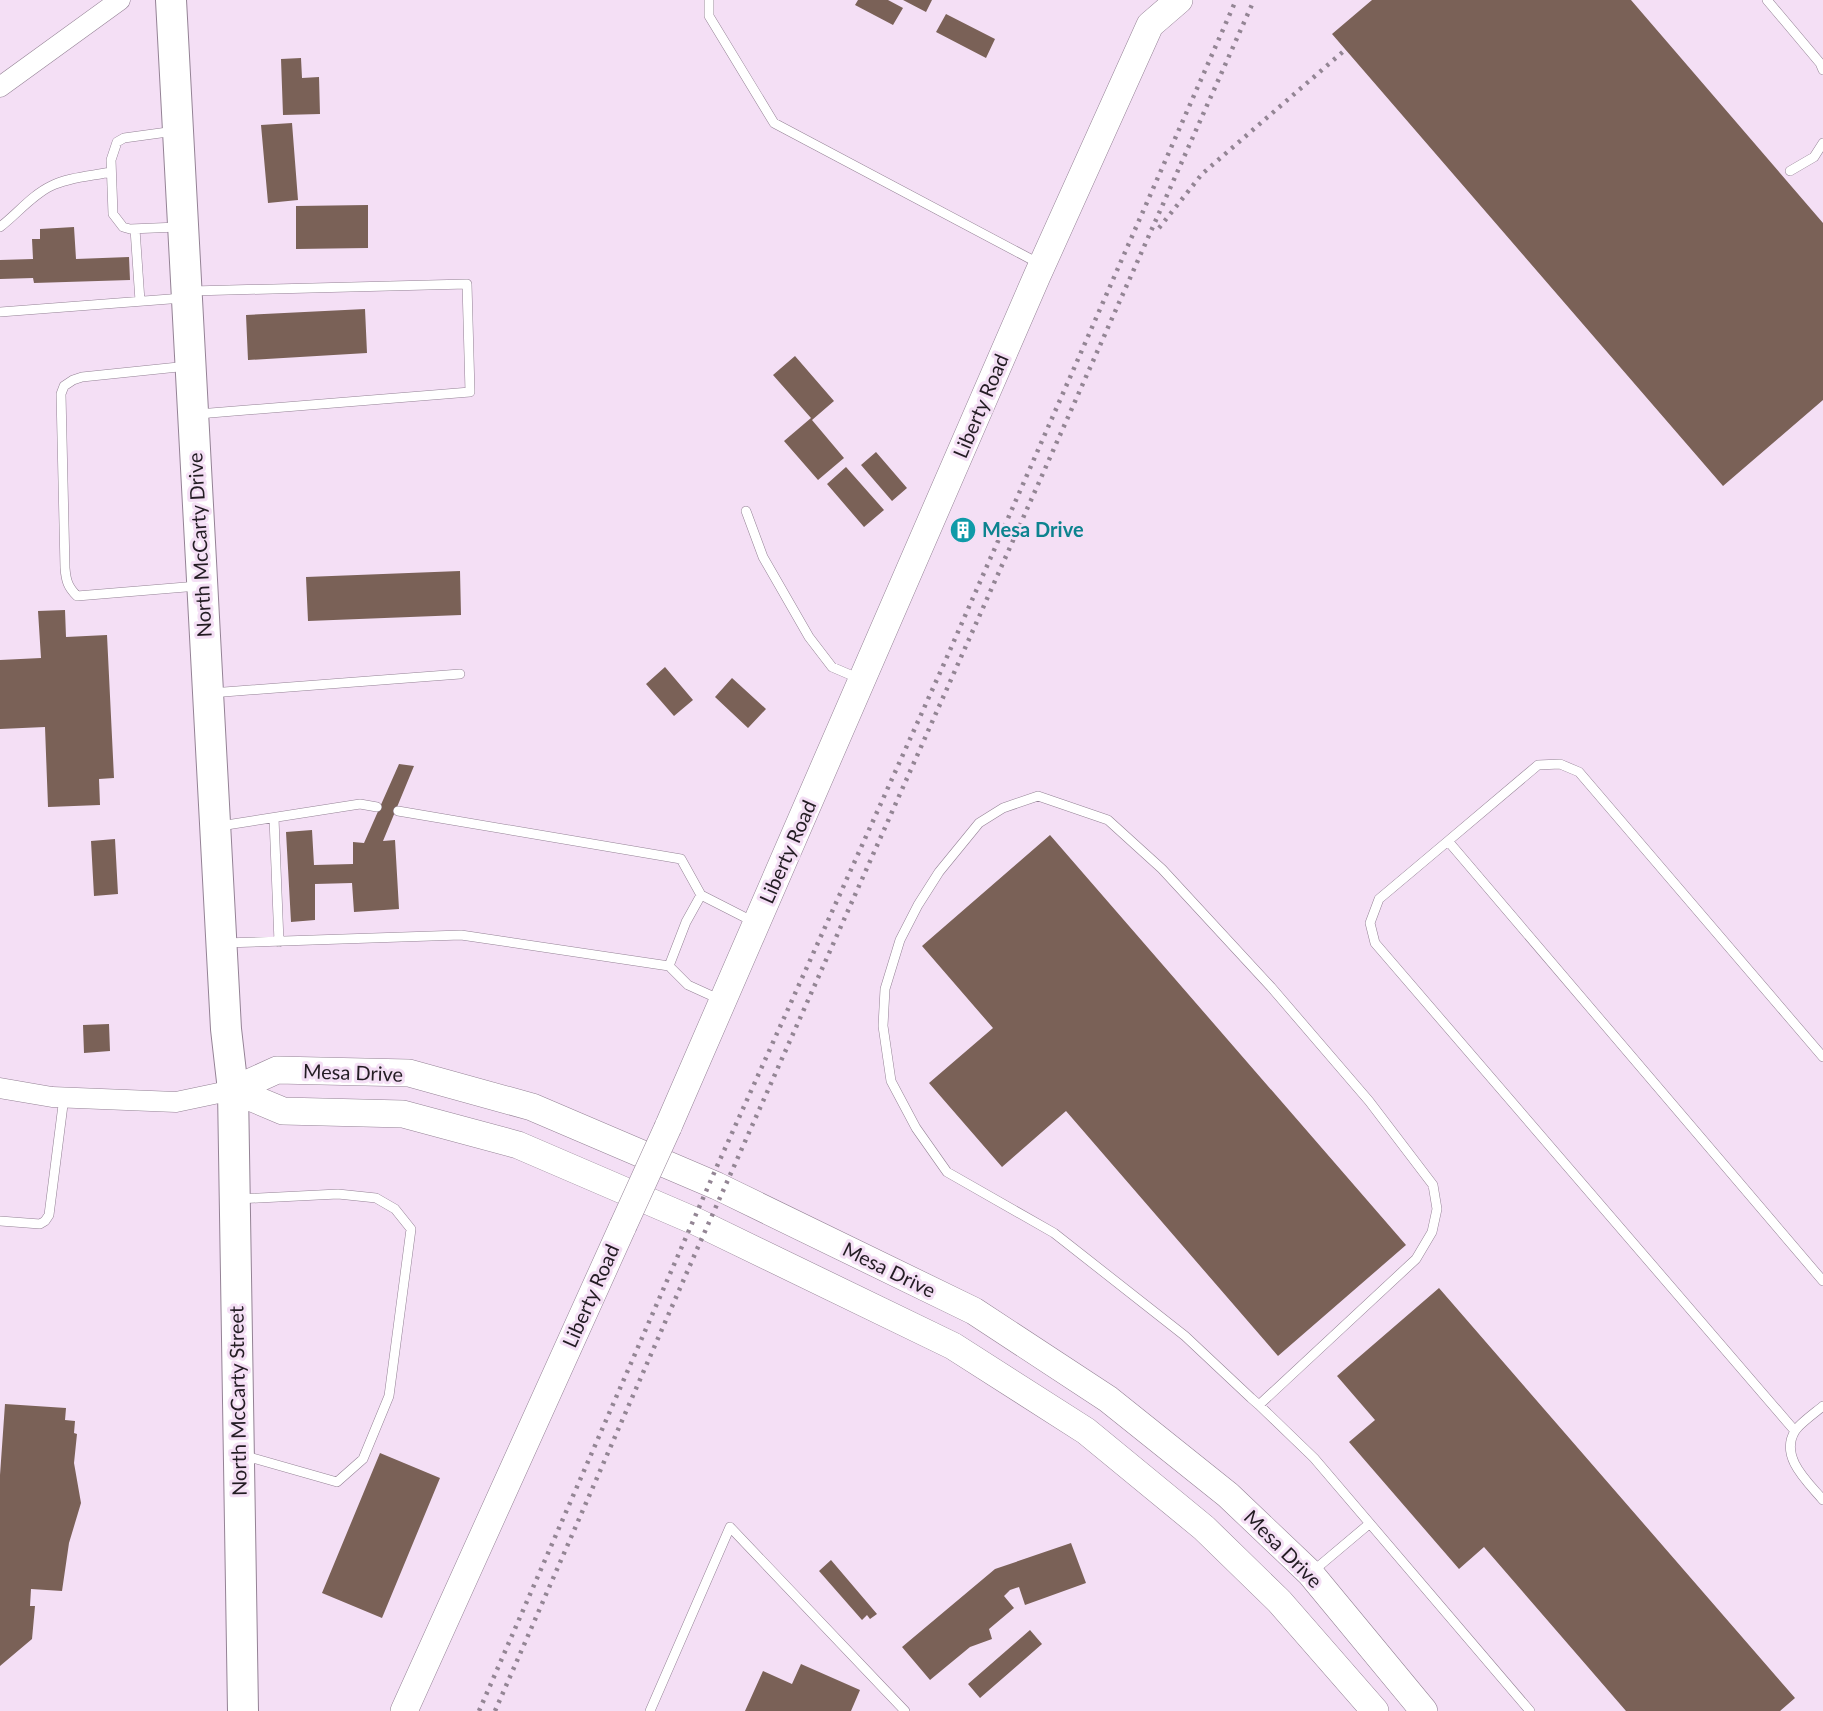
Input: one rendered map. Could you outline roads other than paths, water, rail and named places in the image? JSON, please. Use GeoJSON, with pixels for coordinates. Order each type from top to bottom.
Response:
{"type":"FeatureCollection","features":[{"type":"Feature","properties":{"kind":"main road","name":"North McCarty Drive"},"geometry":{"type":"LineString","coordinates":[[171,0],[221,944],[226,1029],[233,1090]]}},
{"type":"Feature","properties":{"kind":"main road","name":"Liberty Road"},"geometry":{"type":"LineString","coordinates":[[404,1711],[668,1127],[1042,265],[1150,25],[1179,0]]}},
{"type":"Feature","properties":{"kind":"main road","name":"Mesa Drive"},"geometry":{"type":"LineString","coordinates":[[233,1090],[277,1070],[409,1073],[532,1107],[717,1186],[974,1311],[1108,1399],[1228,1495],[1310,1573],[1424,1711]]}},
{"type":"Feature","properties":{"kind":"main road","name":"Mesa Drive"},"geometry":{"type":"LineString","coordinates":[[233,1090],[284,1111],[403,1114],[518,1145],[697,1222],[953,1346],[1086,1431],[1204,1528],[1279,1601],[1375,1711]]}},
{"type":"Feature","properties":{"kind":"main road","name":"North McCarty Street"},"geometry":{"type":"LineString","coordinates":[[233,1090],[243,1711]]}},
{"type":"Feature","properties":{"kind":"main road"},"geometry":{"type":"LineString","coordinates":[[1279,1601],[1310,1573]]}},
{"type":"Feature","properties":{"kind":"street"},"geometry":{"type":"LineString","coordinates":[[0,87],[120,0]]}},
{"type":"Feature","properties":{"kind":"street"},"geometry":{"type":"LineString","coordinates":[[1150,25],[1162,0]]}},
{"type":"Feature","properties":{"kind":"street","name":"Mesa Drive"},"geometry":{"type":"LineString","coordinates":[[0,1088],[63,1097],[176,1102],[233,1090]]}},
{"type":"Feature","properties":{"kind":"lane"},"geometry":{"type":"LineString","coordinates":[[709,0],[709,16],[774,123],[1042,265]]}},
{"type":"Feature","properties":{"kind":"lane"},"geometry":{"type":"LineString","coordinates":[[1767,0],[1820,63],[1823,70]]}},
{"type":"Feature","properties":{"kind":"lane"},"geometry":{"type":"LineString","coordinates":[[178,131],[124,138],[117,142],[111,160],[112,214],[123,227],[135,229],[183,227]]}},
{"type":"Feature","properties":{"kind":"lane"},"geometry":{"type":"LineString","coordinates":[[1791,171],[1814,158],[1823,143]]}},
{"type":"Feature","properties":{"kind":"lane"},"geometry":{"type":"LineString","coordinates":[[0,227],[39,193],[52,185],[66,180],[111,172]]}},
{"type":"Feature","properties":{"kind":"lane"},"geometry":{"type":"LineString","coordinates":[[135,229],[140,302]]}},
{"type":"Feature","properties":{"kind":"lane"},"geometry":{"type":"LineString","coordinates":[[0,312],[140,302],[187,294],[467,284],[470,392],[193,414]]}},
{"type":"Feature","properties":{"kind":"lane"},"geometry":{"type":"LineString","coordinates":[[190,366],[95,375],[72,380],[64,386],[61,394],[65,568],[66,582],[77,596],[202,585]]}},
{"type":"Feature","properties":{"kind":"lane"},"geometry":{"type":"LineString","coordinates":[[746,511],[763,557],[809,637],[832,667],[862,680]]}},
{"type":"Feature","properties":{"kind":"lane"},"geometry":{"type":"LineString","coordinates":[[208,693],[460,674]]}},
{"type":"Feature","properties":{"kind":"lane"},"geometry":{"type":"LineString","coordinates":[[1795,1431],[1375,943],[1370,923],[1379,899],[1538,765],[1560,764],[1579,772],[1823,1057]]}},
{"type":"Feature","properties":{"kind":"lane"},"geometry":{"type":"LineString","coordinates":[[1259,1405],[1416,1259],[1432,1232],[1437,1209],[1432,1185],[1419,1164],[1369,1101],[1271,987],[1162,869],[1108,820],[1038,796],[1003,808],[979,823],[939,872],[900,940],[885,988],[883,1026],[891,1081],[916,1128],[947,1172],[1054,1233],[1185,1336],[1259,1405],[1314,1458],[1530,1711]]}},
{"type":"Feature","properties":{"kind":"lane"},"geometry":{"type":"LineString","coordinates":[[215,827],[360,804],[377,807]]}},
{"type":"Feature","properties":{"kind":"lane"},"geometry":{"type":"LineString","coordinates":[[398,811],[681,859],[701,895],[756,923]]}},
{"type":"Feature","properties":{"kind":"lane"},"geometry":{"type":"LineString","coordinates":[[274,818],[279,942]]}},
{"type":"Feature","properties":{"kind":"lane"},"geometry":{"type":"LineString","coordinates":[[1448,841],[1823,1281]]}},
{"type":"Feature","properties":{"kind":"lane"},"geometry":{"type":"LineString","coordinates":[[669,966],[686,922],[701,895]]}},
{"type":"Feature","properties":{"kind":"lane"},"geometry":{"type":"LineString","coordinates":[[221,944],[461,935],[669,966],[688,985],[723,1000]]}},
{"type":"Feature","properties":{"kind":"lane"},"geometry":{"type":"LineString","coordinates":[[0,1221],[40,1224],[49,1215],[63,1097]]}},
{"type":"Feature","properties":{"kind":"lane"},"geometry":{"type":"LineString","coordinates":[[235,1199],[338,1194],[376,1198],[395,1209],[411,1229],[388,1396],[363,1459],[337,1482],[239,1454]]}},
{"type":"Feature","properties":{"kind":"lane"},"geometry":{"type":"LineString","coordinates":[[1823,1406],[1795,1431],[1791,1448],[1794,1465],[1823,1500]]}},
{"type":"Feature","properties":{"kind":"lane"},"geometry":{"type":"LineString","coordinates":[[1310,1573],[1369,1524]]}},
{"type":"Feature","properties":{"kind":"lane"},"geometry":{"type":"LineString","coordinates":[[650,1711],[730,1527],[905,1711]]}},
{"type":"Feature","properties":{"kind":"railway"},"geometry":{"type":"LineString","coordinates":[[479,1711],[718,1164],[943,666],[1236,0]]}},
{"type":"Feature","properties":{"kind":"railway"},"geometry":{"type":"LineString","coordinates":[[495,1711],[698,1247],[1254,0]]}},
{"type":"Feature","properties":{"kind":"railway"},"geometry":{"type":"LineString","coordinates":[[1159,228],[1202,174],[1345,50]]}},
{"type":"Feature","properties":{"kind":"place","name":"Mesa Drive"},"geometry":{"type":"Point","coordinates":[963,530]}}]}
